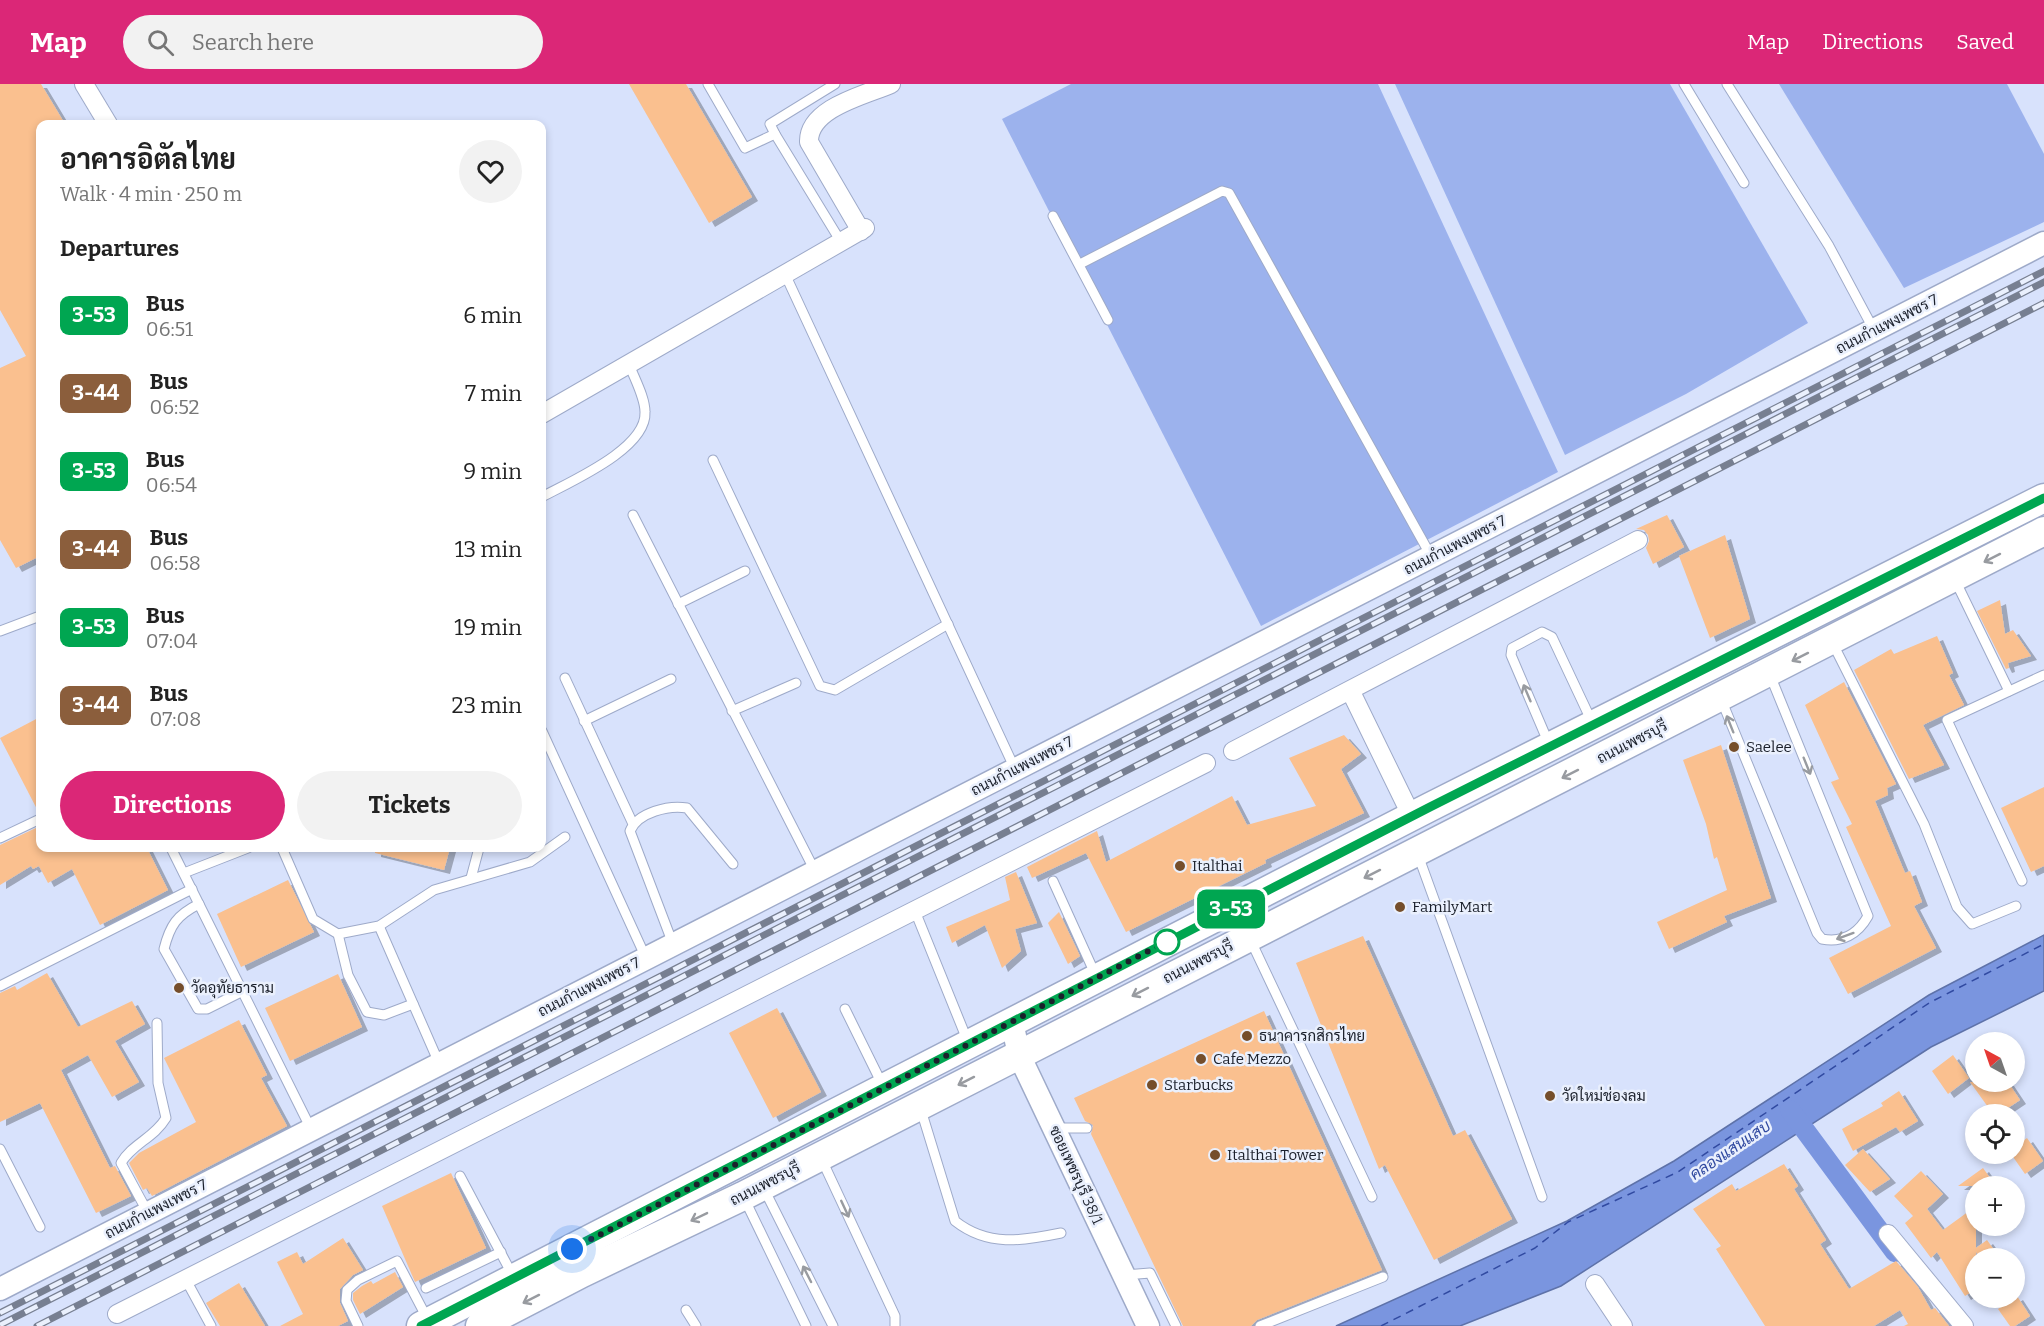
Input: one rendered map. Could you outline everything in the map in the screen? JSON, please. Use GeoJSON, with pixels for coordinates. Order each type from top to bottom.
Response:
{"type":"FeatureCollection","features":[{"type":"Feature","properties":{"kind":"main road","name":"ถนนเพชรบุรี"},"geometry":{"type":"LineString","coordinates":[[425,1324],[1550,746],[2044,498]]}},
{"type":"Feature","properties":{"kind":"main road","name":"ถนนเพชรบุรี"},"geometry":{"type":"LineString","coordinates":[[480,1326],[582,1273],[753,1191],[2044,531]]}},
{"type":"Feature","properties":{"kind":"main road"},"geometry":{"type":"LineString","coordinates":[[1421,812],[1443,838]]}},
{"type":"Feature","properties":{"kind":"street"},"geometry":{"type":"LineString","coordinates":[[84,84],[106,120]]}},
{"type":"Feature","properties":{"kind":"street"},"geometry":{"type":"LineString","coordinates":[[546,412],[863,230],[809,142],[809,130],[817,119],[837,107],[891,84]]}},
{"type":"Feature","properties":{"kind":"street","name":"ถนนกำแพงเพชร 7"},"geometry":{"type":"LineString","coordinates":[[0,1289],[2044,243]]}},
{"type":"Feature","properties":{"kind":"street"},"geometry":{"type":"LineString","coordinates":[[1233,752],[1638,540]]}},
{"type":"Feature","properties":{"kind":"street"},"geometry":{"type":"LineString","coordinates":[[1351,692],[1421,812]]}},
{"type":"Feature","properties":{"kind":"street"},"geometry":{"type":"LineString","coordinates":[[117,1314],[1206,763]]}},
{"type":"Feature","properties":{"kind":"street","name":"ซอยเพชรบุรี 38/1"},"geometry":{"type":"LineString","coordinates":[[1012,1022],[1018,1055],[1148,1326]]}},
{"type":"Feature","properties":{"kind":"street"},"geometry":{"type":"LineString","coordinates":[[1888,1234],[1964,1326]]}},
{"type":"Feature","properties":{"kind":"street"},"geometry":{"type":"LineString","coordinates":[[1595,1284],[1623,1326]]}},
{"type":"Feature","properties":{"kind":"lane"},"geometry":{"type":"LineString","coordinates":[[708,84],[745,148],[775,134]]}},
{"type":"Feature","properties":{"kind":"lane"},"geometry":{"type":"LineString","coordinates":[[836,84],[770,124],[841,242]]}},
{"type":"Feature","properties":{"kind":"lane"},"geometry":{"type":"LineString","coordinates":[[1684,84],[1744,183]]}},
{"type":"Feature","properties":{"kind":"lane"},"geometry":{"type":"LineString","coordinates":[[1727,84],[1829,246],[1874,330]]}},
{"type":"Feature","properties":{"kind":"lane"},"geometry":{"type":"LineString","coordinates":[[1080,264],[1222,191],[1229,193],[1431,556]]}},
{"type":"Feature","properties":{"kind":"lane"},"geometry":{"type":"LineString","coordinates":[[1053,216],[1108,320]]}},
{"type":"Feature","properties":{"kind":"lane"},"geometry":{"type":"LineString","coordinates":[[785,274],[1015,769]]}},
{"type":"Feature","properties":{"kind":"lane"},"geometry":{"type":"LineString","coordinates":[[546,495],[611,460],[645,423],[645,410],[629,364]]}},
{"type":"Feature","properties":{"kind":"lane"},"geometry":{"type":"LineString","coordinates":[[713,460],[820,686],[835,690],[948,624]]}},
{"type":"Feature","properties":{"kind":"lane"},"geometry":{"type":"LineString","coordinates":[[633,516],[815,872]]}},
{"type":"Feature","properties":{"kind":"lane"},"geometry":{"type":"LineString","coordinates":[[678,604],[745,571]]}},
{"type":"Feature","properties":{"kind":"lane"},"geometry":{"type":"LineString","coordinates":[[1954,578],[2009,691]]}},
{"type":"Feature","properties":{"kind":"lane"},"geometry":{"type":"LineString","coordinates":[[0,631],[36,617]]}},
{"type":"Feature","properties":{"kind":"lane"},"geometry":{"type":"LineString","coordinates":[[1550,746],[1511,655],[1512,648],[1517,643],[1542,632],[1552,637],[1593,725]]}},
{"type":"Feature","properties":{"kind":"lane"},"geometry":{"type":"LineString","coordinates":[[1831,641],[1924,824],[1960,912],[1972,924],[2016,906]]}},
{"type":"Feature","properties":{"kind":"lane"},"geometry":{"type":"LineString","coordinates":[[1720,698],[1817,933],[1822,939],[1841,940],[1856,932],[1868,916],[1769,673]]}},
{"type":"Feature","properties":{"kind":"lane"},"geometry":{"type":"LineString","coordinates":[[2022,881],[1947,720],[2044,675]]}},
{"type":"Feature","properties":{"kind":"lane"},"geometry":{"type":"LineString","coordinates":[[565,678],[633,824]]}},
{"type":"Feature","properties":{"kind":"lane"},"geometry":{"type":"LineString","coordinates":[[584,721],[671,679]]}},
{"type":"Feature","properties":{"kind":"lane"},"geometry":{"type":"LineString","coordinates":[[732,711],[796,683]]}},
{"type":"Feature","properties":{"kind":"lane"},"geometry":{"type":"LineString","coordinates":[[546,740],[646,958]]}},
{"type":"Feature","properties":{"kind":"lane"},"geometry":{"type":"LineString","coordinates":[[673,944],[630,831],[633,824],[650,814],[674,806],[687,808],[733,864]]}},
{"type":"Feature","properties":{"kind":"lane"},"geometry":{"type":"LineString","coordinates":[[0,838],[36,821]]}},
{"type":"Feature","properties":{"kind":"lane"},"geometry":{"type":"LineString","coordinates":[[546,851],[565,837]]}},
{"type":"Feature","properties":{"kind":"lane"},"geometry":{"type":"LineString","coordinates":[[1417,851],[1542,1197]]}},
{"type":"Feature","properties":{"kind":"lane"},"geometry":{"type":"LineString","coordinates":[[173,852],[311,1129]]}},
{"type":"Feature","properties":{"kind":"lane"},"geometry":{"type":"LineString","coordinates":[[184,873],[238,852]]}},
{"type":"Feature","properties":{"kind":"lane"},"geometry":{"type":"LineString","coordinates":[[284,852],[313,919],[338,934],[379,926],[434,890],[530,862],[544,852]]}},
{"type":"Feature","properties":{"kind":"lane"},"geometry":{"type":"LineString","coordinates":[[471,878],[478,852]]}},
{"type":"Feature","properties":{"kind":"lane"},"geometry":{"type":"LineString","coordinates":[[1053,881],[1097,978]]}},
{"type":"Feature","properties":{"kind":"lane"},"geometry":{"type":"LineString","coordinates":[[0,986],[192,889]]}},
{"type":"Feature","properties":{"kind":"lane"},"geometry":{"type":"LineString","coordinates":[[200,904],[182,912],[169,929],[164,949],[198,1009],[207,1009],[243,991]]}},
{"type":"Feature","properties":{"kind":"lane"},"geometry":{"type":"LineString","coordinates":[[915,911],[969,1044]]}},
{"type":"Feature","properties":{"kind":"lane"},"geometry":{"type":"LineString","coordinates":[[379,926],[439,1063]]}},
{"type":"Feature","properties":{"kind":"lane"},"geometry":{"type":"LineString","coordinates":[[338,934],[348,975],[367,1012],[384,1015],[413,1004]]}},
{"type":"Feature","properties":{"kind":"lane"},"geometry":{"type":"LineString","coordinates":[[1248,936],[1372,1197]]}},
{"type":"Feature","properties":{"kind":"lane"},"geometry":{"type":"LineString","coordinates":[[845,1009],[884,1088]]}},
{"type":"Feature","properties":{"kind":"lane"},"geometry":{"type":"LineString","coordinates":[[148,1213],[121,1163],[126,1154],[158,1131],[166,1118],[158,1083],[157,1023]]}},
{"type":"Feature","properties":{"kind":"lane"},"geometry":{"type":"LineString","coordinates":[[920,1105],[955,1221],[969,1232],[998,1241],[1025,1240],[1061,1233]]}},
{"type":"Feature","properties":{"kind":"lane"},"geometry":{"type":"LineString","coordinates":[[1054,1128],[1087,1128]]}},
{"type":"Feature","properties":{"kind":"lane"},"geometry":{"type":"LineString","coordinates":[[0,1149],[40,1227]]}},
{"type":"Feature","properties":{"kind":"lane"},"geometry":{"type":"LineString","coordinates":[[820,1156],[895,1316],[895,1326]]}},
{"type":"Feature","properties":{"kind":"lane"},"geometry":{"type":"LineString","coordinates":[[460,1176],[514,1278]]}},
{"type":"Feature","properties":{"kind":"lane"},"geometry":{"type":"LineString","coordinates":[[753,1191],[806,1326]]}},
{"type":"Feature","properties":{"kind":"lane"},"geometry":{"type":"LineString","coordinates":[[753,1191],[833,1326]]}},
{"type":"Feature","properties":{"kind":"lane"},"geometry":{"type":"LineString","coordinates":[[426,1288],[501,1252]]}},
{"type":"Feature","properties":{"kind":"lane"},"geometry":{"type":"LineString","coordinates":[[358,1326],[346,1301],[347,1290],[358,1280],[397,1262],[425,1324]]}},
{"type":"Feature","properties":{"kind":"lane"},"geometry":{"type":"LineString","coordinates":[[1123,1275],[1150,1273],[1176,1326]]}},
{"type":"Feature","properties":{"kind":"lane"},"geometry":{"type":"LineString","coordinates":[[1260,1326],[1383,1277]]}},
{"type":"Feature","properties":{"kind":"lane"},"geometry":{"type":"LineString","coordinates":[[186,1280],[211,1326]]}},
{"type":"Feature","properties":{"kind":"lane"},"geometry":{"type":"LineString","coordinates":[[686,1310],[696,1326]]}},
{"type":"Feature","properties":{"kind":"shaded area"},"geometry":{"type":"Polygon","coordinates":[[[1071,84],[1378,84],[1558,472],[1261,626],[1002,119],[1071,84]]]}},
{"type":"Feature","properties":{"kind":"shaded area"},"geometry":{"type":"Polygon","coordinates":[[[1395,84],[1670,84],[1808,323],[1686,394],[1565,455],[1395,84]]]}},
{"type":"Feature","properties":{"kind":"shaded area"},"geometry":{"type":"Polygon","coordinates":[[[1779,84],[2007,84],[2044,154],[2044,222],[1904,288],[1779,84]]]}},
{"type":"Feature","properties":{"kind":"water","name":"คลองแสนแสบ"},"geometry":{"type":"Polygon","coordinates":[[[2044,935],[2044,991],[1931,1047],[1561,1286],[1460,1326],[1336,1326],[1567,1221],[1674,1161],[1929,995],[2044,935]]]}},
{"type":"Feature","properties":{"kind":"building"},"geometry":{"type":"Polygon","coordinates":[[[0,84],[41,84],[63,120],[36,120],[36,558],[16,568],[0,540],[0,368],[26,356],[0,310],[0,84]]]}},
{"type":"Feature","properties":{"kind":"building"},"geometry":{"type":"Polygon","coordinates":[[[629,84],[686,84],[752,197],[709,223],[629,84]]]}},
{"type":"Feature","properties":{"kind":"building"},"geometry":{"type":"Polygon","coordinates":[[[1667,515],[1684,547],[1653,564],[1646,548],[1649,541],[1648,535],[1644,530],[1636,529],[1667,515]]]}},
{"type":"Feature","properties":{"kind":"building"},"geometry":{"type":"Polygon","coordinates":[[[1725,535],[1750,619],[1710,638],[1679,556],[1725,535]]]}},
{"type":"Feature","properties":{"kind":"building"},"geometry":{"type":"Polygon","coordinates":[[[2000,600],[2005,634],[2013,630],[2031,656],[2008,663],[2009,668],[2006,669],[1977,611],[2000,600]]]}},
{"type":"Feature","properties":{"kind":"building"},"geometry":{"type":"Polygon","coordinates":[[[1937,636],[1953,673],[1949,675],[1964,705],[1923,725],[1944,765],[1909,779],[1854,670],[1891,649],[1894,654],[1937,636]]]}},
{"type":"Feature","properties":{"kind":"building"},"geometry":{"type":"Polygon","coordinates":[[[1844,682],[1896,784],[1887,788],[1888,795],[1875,801],[1905,873],[1910,871],[1922,902],[1914,906],[1936,948],[1848,994],[1829,958],[1891,926],[1846,827],[1852,824],[1831,782],[1839,779],[1805,705],[1844,682]]]}},
{"type":"Feature","properties":{"kind":"building"},"geometry":{"type":"Polygon","coordinates":[[[36,719],[36,807],[0,738],[36,719]]]}},
{"type":"Feature","properties":{"kind":"building","name":"Italthai"},"geometry":{"type":"Polygon","coordinates":[[[1344,735],[1361,754],[1341,769],[1364,813],[1265,860],[1266,863],[1126,932],[1086,853],[1032,878],[1027,867],[1097,831],[1106,862],[1232,796],[1247,825],[1316,806],[1289,758],[1344,735]]]}},
{"type":"Feature","properties":{"kind":"building"},"geometry":{"type":"Polygon","coordinates":[[[1721,745],[1771,898],[1724,916],[1727,922],[1669,949],[1657,922],[1727,890],[1717,857],[1714,859],[1706,824],[1683,760],[1721,745]]]}},
{"type":"Feature","properties":{"kind":"building"},"geometry":{"type":"Polygon","coordinates":[[[2044,787],[2044,866],[2031,872],[2001,808],[2044,787]]]}},
{"type":"Feature","properties":{"kind":"building"},"geometry":{"type":"Polygon","coordinates":[[[36,828],[36,852],[149,852],[168,890],[100,925],[72,869],[48,883],[39,866],[33,869],[31,866],[0,885],[0,845],[36,828]]]}},
{"type":"Feature","properties":{"kind":"building"},"geometry":{"type":"Polygon","coordinates":[[[375,852],[449,852],[444,870],[375,852]]]}},
{"type":"Feature","properties":{"kind":"building"},"geometry":{"type":"Polygon","coordinates":[[[1016,872],[1037,923],[1015,929],[1021,951],[1002,968],[985,925],[952,943],[946,927],[1010,900],[1005,877],[1016,872]]]}},
{"type":"Feature","properties":{"kind":"building"},"geometry":{"type":"Polygon","coordinates":[[[288,880],[314,932],[241,967],[217,914],[288,880]]]}},
{"type":"Feature","properties":{"kind":"building"},"geometry":{"type":"Polygon","coordinates":[[[1059,912],[1080,956],[1068,964],[1048,923],[1059,912]]]}},
{"type":"Feature","properties":{"kind":"building"},"geometry":{"type":"Polygon","coordinates":[[[1363,936],[1453,1136],[1465,1130],[1512,1219],[1434,1260],[1385,1165],[1379,1169],[1296,963],[1363,936]]]}},
{"type":"Feature","properties":{"kind":"building"},"geometry":{"type":"Polygon","coordinates":[[[47,973],[78,1027],[132,1001],[145,1024],[115,1041],[139,1082],[112,1097],[88,1055],[61,1070],[110,1168],[115,1166],[131,1196],[96,1213],[40,1103],[0,1122],[0,993],[15,986],[17,990],[47,973]]]}},
{"type":"Feature","properties":{"kind":"building"},"geometry":{"type":"Polygon","coordinates":[[[338,974],[362,1027],[290,1061],[265,1008],[338,974]]]}},
{"type":"Feature","properties":{"kind":"building"},"geometry":{"type":"Polygon","coordinates":[[[777,1008],[821,1092],[773,1118],[729,1033],[777,1008]]]}},
{"type":"Feature","properties":{"kind":"building","name":"Italthai Tower"},"geometry":{"type":"Polygon","coordinates":[[[1264,1011],[1382,1270],[1257,1320],[1251,1326],[1183,1326],[1091,1134],[1093,1125],[1085,1121],[1074,1098],[1264,1011]]]}},
{"type":"Feature","properties":{"kind":"building"},"geometry":{"type":"Polygon","coordinates":[[[239,1020],[267,1075],[261,1078],[287,1126],[152,1196],[147,1188],[143,1190],[129,1163],[139,1153],[196,1122],[164,1058],[239,1020]]]}},
{"type":"Feature","properties":{"kind":"building"},"geometry":{"type":"Polygon","coordinates":[[[1953,1055],[1965,1072],[1965,1081],[1948,1094],[1932,1071],[1953,1055]]]}},
{"type":"Feature","properties":{"kind":"building"},"geometry":{"type":"Polygon","coordinates":[[[1899,1091],[1918,1121],[1900,1132],[1896,1127],[1853,1151],[1842,1129],[1883,1106],[1881,1103],[1899,1091]]]}},
{"type":"Feature","properties":{"kind":"building"},"geometry":{"type":"Polygon","coordinates":[[[1977,1092],[2015,1092],[2020,1100],[2014,1104],[1986,1104],[1977,1092]]]}},
{"type":"Feature","properties":{"kind":"building"},"geometry":{"type":"Polygon","coordinates":[[[2027,1138],[2043,1161],[2025,1174],[2018,1164],[2025,1164],[2025,1139],[2027,1138]]]}},
{"type":"Feature","properties":{"kind":"building"},"geometry":{"type":"Polygon","coordinates":[[[1863,1149],[1890,1179],[1870,1192],[1845,1165],[1863,1149]]]}},
{"type":"Feature","properties":{"kind":"building"},"geometry":{"type":"Polygon","coordinates":[[[1784,1164],[1798,1186],[1794,1189],[1826,1240],[1820,1244],[1849,1289],[1896,1261],[1918,1287],[1931,1310],[1935,1308],[1949,1326],[1904,1326],[1908,1324],[1900,1310],[1874,1326],[1765,1326],[1716,1249],[1721,1246],[1693,1209],[1732,1184],[1736,1191],[1784,1164]]]}},
{"type":"Feature","properties":{"kind":"building"},"geometry":{"type":"Polygon","coordinates":[[[1983,1168],[1989,1176],[1972,1176],[1983,1168]]]}},
{"type":"Feature","properties":{"kind":"building"},"geometry":{"type":"Polygon","coordinates":[[[1921,1171],[1943,1194],[1927,1209],[1943,1230],[1965,1214],[1965,1236],[1976,1236],[1976,1248],[1965,1248],[1965,1296],[1937,1252],[1931,1258],[1905,1223],[1913,1216],[1894,1196],[1921,1171]]]}},
{"type":"Feature","properties":{"kind":"building"},"geometry":{"type":"Polygon","coordinates":[[[451,1173],[486,1248],[415,1282],[382,1206],[451,1173]]]}},
{"type":"Feature","properties":{"kind":"building"},"geometry":{"type":"Polygon","coordinates":[[[343,1238],[363,1270],[353,1275],[340,1289],[340,1303],[348,1321],[338,1326],[280,1326],[303,1314],[277,1262],[297,1252],[303,1264],[343,1238]]]}},
{"type":"Feature","properties":{"kind":"building"},"geometry":{"type":"Polygon","coordinates":[[[1987,1240],[1993,1248],[1976,1248],[1987,1240]]]}},
{"type":"Feature","properties":{"kind":"building"},"geometry":{"type":"Polygon","coordinates":[[[395,1272],[403,1287],[360,1314],[353,1300],[353,1293],[371,1281],[373,1284],[395,1272]]]}},
{"type":"Feature","properties":{"kind":"building"},"geometry":{"type":"Polygon","coordinates":[[[239,1283],[265,1326],[220,1326],[206,1303],[239,1283]]]}},
{"type":"Feature","properties":{"kind":"building"},"geometry":{"type":"Polygon","coordinates":[[[2025,1308],[2030,1316],[2015,1326],[2010,1326],[1998,1309],[2025,1308]]]}},
{"type":"Feature","properties":{"kind":"waterway"},"geometry":{"type":"LineString","coordinates":[[1790,1110],[1895,1252]]}},
{"type":"Feature","properties":{"kind":"ferry route"},"geometry":{"type":"LineString","coordinates":[[1381,1326],[1535,1248],[1568,1222],[1678,1172],[1929,1003],[2044,944]]}},
{"type":"Feature","properties":{"kind":"railway"},"geometry":{"type":"LineString","coordinates":[[0,1313],[2044,271]]}},
{"type":"Feature","properties":{"kind":"railway"},"geometry":{"type":"LineString","coordinates":[[0,1325],[2044,282]]}},
{"type":"Feature","properties":{"kind":"railway"},"geometry":{"type":"LineString","coordinates":[[37,1326],[2044,303]]}},
{"type":"Feature","properties":{"kind":"bus line","name":"3-53"},"geometry":{"type":"LineString","coordinates":[[421,1326],[1212,918],[2044,498]]}},
{"type":"Feature","properties":{"kind":"place","name":"Saelee"},"geometry":{"type":"Point","coordinates":[1734,747]}},
{"type":"Feature","properties":{"kind":"place","name":"Italthai"},"geometry":{"type":"Point","coordinates":[1180,866]}},
{"type":"Feature","properties":{"kind":"place","name":"FamilyMart"},"geometry":{"type":"Point","coordinates":[1400,907]}},
{"type":"Feature","properties":{"kind":"place","name":"วัดอุทัยธาราม"},"geometry":{"type":"Point","coordinates":[179,988]}},
{"type":"Feature","properties":{"kind":"place","name":"ธนาคารกสิกรไทย"},"geometry":{"type":"Point","coordinates":[1247,1036]}},
{"type":"Feature","properties":{"kind":"place","name":"Cafe Mezzo"},"geometry":{"type":"Point","coordinates":[1201,1059]}},
{"type":"Feature","properties":{"kind":"place","name":"Starbucks"},"geometry":{"type":"Point","coordinates":[1152,1085]}},
{"type":"Feature","properties":{"kind":"place","name":"วัดใหม่ช่องลม"},"geometry":{"type":"Point","coordinates":[1550,1096]}},
{"type":"Feature","properties":{"kind":"place","name":"Italthai Tower"},"geometry":{"type":"Point","coordinates":[1215,1155]}},
{"type":"Feature","properties":{"kind":"route"},"geometry":{"type":"LineString","coordinates":[[572,1249],[1174,938],[1167,942]]}}]}
